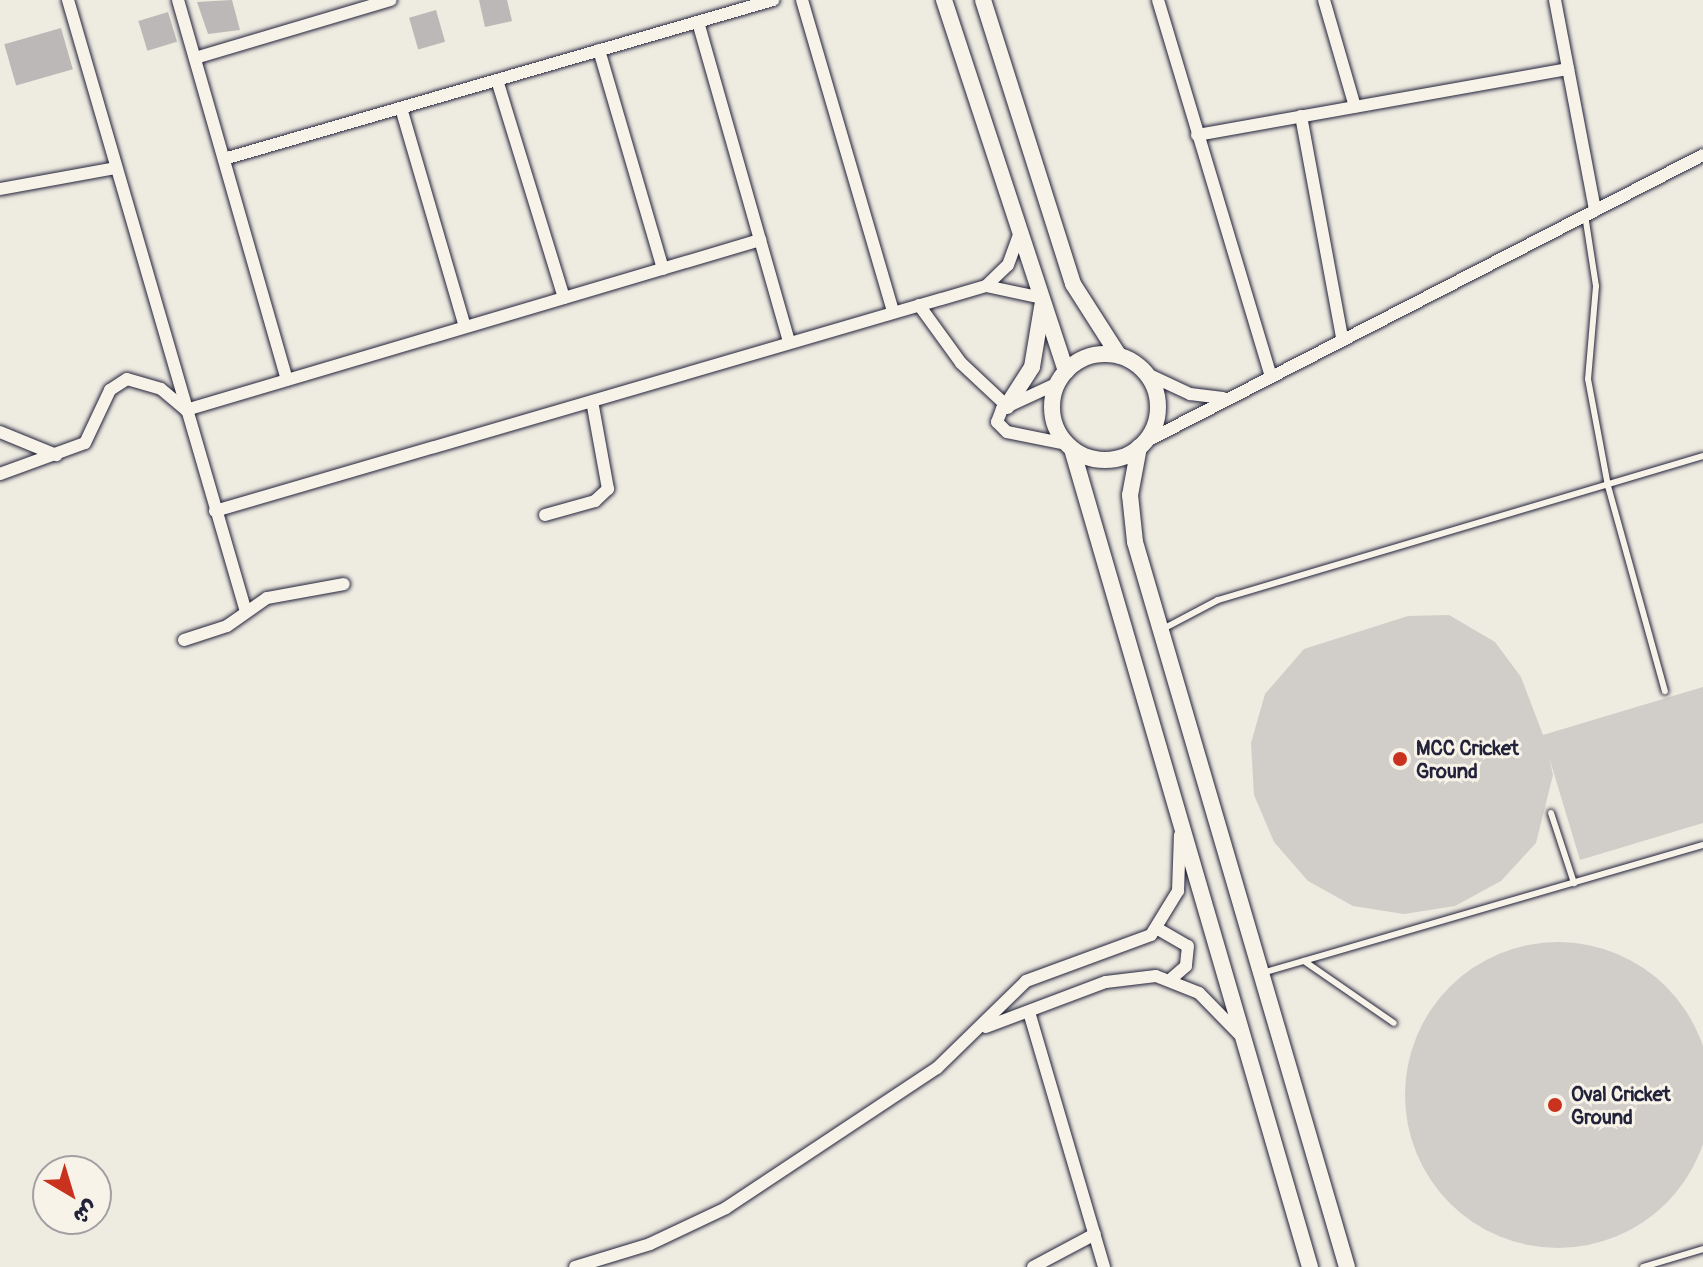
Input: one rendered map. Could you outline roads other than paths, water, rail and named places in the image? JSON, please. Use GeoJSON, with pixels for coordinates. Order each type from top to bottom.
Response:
{"type":"FeatureCollection","features":[{"type":"Feature","properties":{"kind":"street"},"geometry":{"type":"LineString","coordinates":[[68,0],[246,612]]}},
{"type":"Feature","properties":{"kind":"street"},"geometry":{"type":"LineString","coordinates":[[178,0],[287,380]]}},
{"type":"Feature","properties":{"kind":"street"},"geometry":{"type":"LineString","coordinates":[[195,58],[391,0]]}},
{"type":"Feature","properties":{"kind":"street"},"geometry":{"type":"LineString","coordinates":[[224,159],[773,0]]}},
{"type":"Feature","properties":{"kind":"street"},"geometry":{"type":"LineString","coordinates":[[802,0],[893,311]]}},
{"type":"Feature","properties":{"kind":"street"},"geometry":{"type":"LineString","coordinates":[[944,0],[1018,237],[1042,298],[1062,377],[1053,420],[1069,447],[1310,1267]]}},
{"type":"Feature","properties":{"kind":"street"},"geometry":{"type":"LineString","coordinates":[[983,0],[1073,284],[1119,356],[1145,373],[1190,394],[1223,398]]}},
{"type":"Feature","properties":{"kind":"street"},"geometry":{"type":"LineString","coordinates":[[1158,0],[1270,374]]}},
{"type":"Feature","properties":{"kind":"street"},"geometry":{"type":"LineString","coordinates":[[1324,0],[1355,107]]}},
{"type":"Feature","properties":{"kind":"street"},"geometry":{"type":"LineString","coordinates":[[1555,0],[1590,213]]}},
{"type":"Feature","properties":{"kind":"street"},"geometry":{"type":"LineString","coordinates":[[698,22],[789,341]]}},
{"type":"Feature","properties":{"kind":"street"},"geometry":{"type":"LineString","coordinates":[[599,50],[663,269]]}},
{"type":"Feature","properties":{"kind":"street"},"geometry":{"type":"LineString","coordinates":[[1197,135],[1568,69]]}},
{"type":"Feature","properties":{"kind":"street"},"geometry":{"type":"LineString","coordinates":[[497,80],[564,298]]}},
{"type":"Feature","properties":{"kind":"street"},"geometry":{"type":"LineString","coordinates":[[401,108],[465,327]]}},
{"type":"Feature","properties":{"kind":"street"},"geometry":{"type":"LineString","coordinates":[[1301,116],[1342,337]]}},
{"type":"Feature","properties":{"kind":"street"},"geometry":{"type":"LineString","coordinates":[[1042,298],[1039,344],[1007,406],[997,418],[1003,430],[1106,460],[1703,155]]}},
{"type":"Feature","properties":{"kind":"street"},"geometry":{"type":"LineString","coordinates":[[0,189],[116,168]]}},
{"type":"Feature","properties":{"kind":"street"},"geometry":{"type":"LineString","coordinates":[[215,511],[986,286],[1008,265],[1018,237]]}},
{"type":"Feature","properties":{"kind":"street"},"geometry":{"type":"LineString","coordinates":[[186,410],[760,240]]}},
{"type":"Feature","properties":{"kind":"street"},"geometry":{"type":"LineString","coordinates":[[986,286],[1042,298]]}},
{"type":"Feature","properties":{"kind":"street"},"geometry":{"type":"LineString","coordinates":[[919,305],[961,363],[1007,406]]}},
{"type":"Feature","properties":{"kind":"street"},"geometry":{"type":"LineString","coordinates":[[1007,406],[1062,377],[1090,357],[1119,356]]}},
{"type":"Feature","properties":{"kind":"street"},"geometry":{"type":"LineString","coordinates":[[1145,373],[1158,407],[1142,444],[1131,519],[1347,1267]]}},
{"type":"Feature","properties":{"kind":"street"},"geometry":{"type":"LineString","coordinates":[[0,474],[56,455],[90,439],[110,390],[121,381],[151,384],[186,410]]}},
{"type":"Feature","properties":{"kind":"street"},"geometry":{"type":"LineString","coordinates":[[545,515],[595,501],[608,489],[592,401]]}},
{"type":"Feature","properties":{"kind":"street"},"geometry":{"type":"LineString","coordinates":[[0,432],[56,455]]}},
{"type":"Feature","properties":{"kind":"street"},"geometry":{"type":"LineString","coordinates":[[184,640],[273,596],[344,584]]}},
{"type":"Feature","properties":{"kind":"street"},"geometry":{"type":"LineString","coordinates":[[575,1267],[650,1244],[726,1208],[912,1086],[986,1027],[1026,981],[1135,945],[1158,929],[1178,891],[1180,820]]}},
{"type":"Feature","properties":{"kind":"street"},"geometry":{"type":"LineString","coordinates":[[1158,929],[1188,946],[1189,960],[1172,978]]}},
{"type":"Feature","properties":{"kind":"street"},"geometry":{"type":"LineString","coordinates":[[986,1027],[1122,978],[1172,978],[1222,1012],[1248,1049]]}},
{"type":"Feature","properties":{"kind":"street"},"geometry":{"type":"LineString","coordinates":[[1029,1012],[1104,1267]]}},
{"type":"Feature","properties":{"kind":"street"},"geometry":{"type":"LineString","coordinates":[[1033,1267],[1095,1234]]}},
{"type":"Feature","properties":{"kind":"lane"},"geometry":{"type":"LineString","coordinates":[[1590,213],[1596,286],[1587,363],[1608,486],[1665,691]]}},
{"type":"Feature","properties":{"kind":"lane"},"geometry":{"type":"LineString","coordinates":[[1161,630],[1218,600],[1703,456]]}},
{"type":"Feature","properties":{"kind":"lane"},"geometry":{"type":"LineString","coordinates":[[1551,813],[1574,883]]}},
{"type":"Feature","properties":{"kind":"lane"},"geometry":{"type":"LineString","coordinates":[[1262,973],[1703,847]]}},
{"type":"Feature","properties":{"kind":"lane"},"geometry":{"type":"LineString","coordinates":[[1304,961],[1394,1023]]}},
{"type":"Feature","properties":{"kind":"lane"},"geometry":{"type":"LineString","coordinates":[[1643,1267],[1703,1249]]}},
{"type":"Feature","properties":{"kind":"place","name":"MCC Cricket Ground"},"geometry":{"type":"Point","coordinates":[1400,759]}},
{"type":"Feature","properties":{"kind":"place","name":"Oval Cricket Ground"},"geometry":{"type":"Point","coordinates":[1555,1105]}}]}
